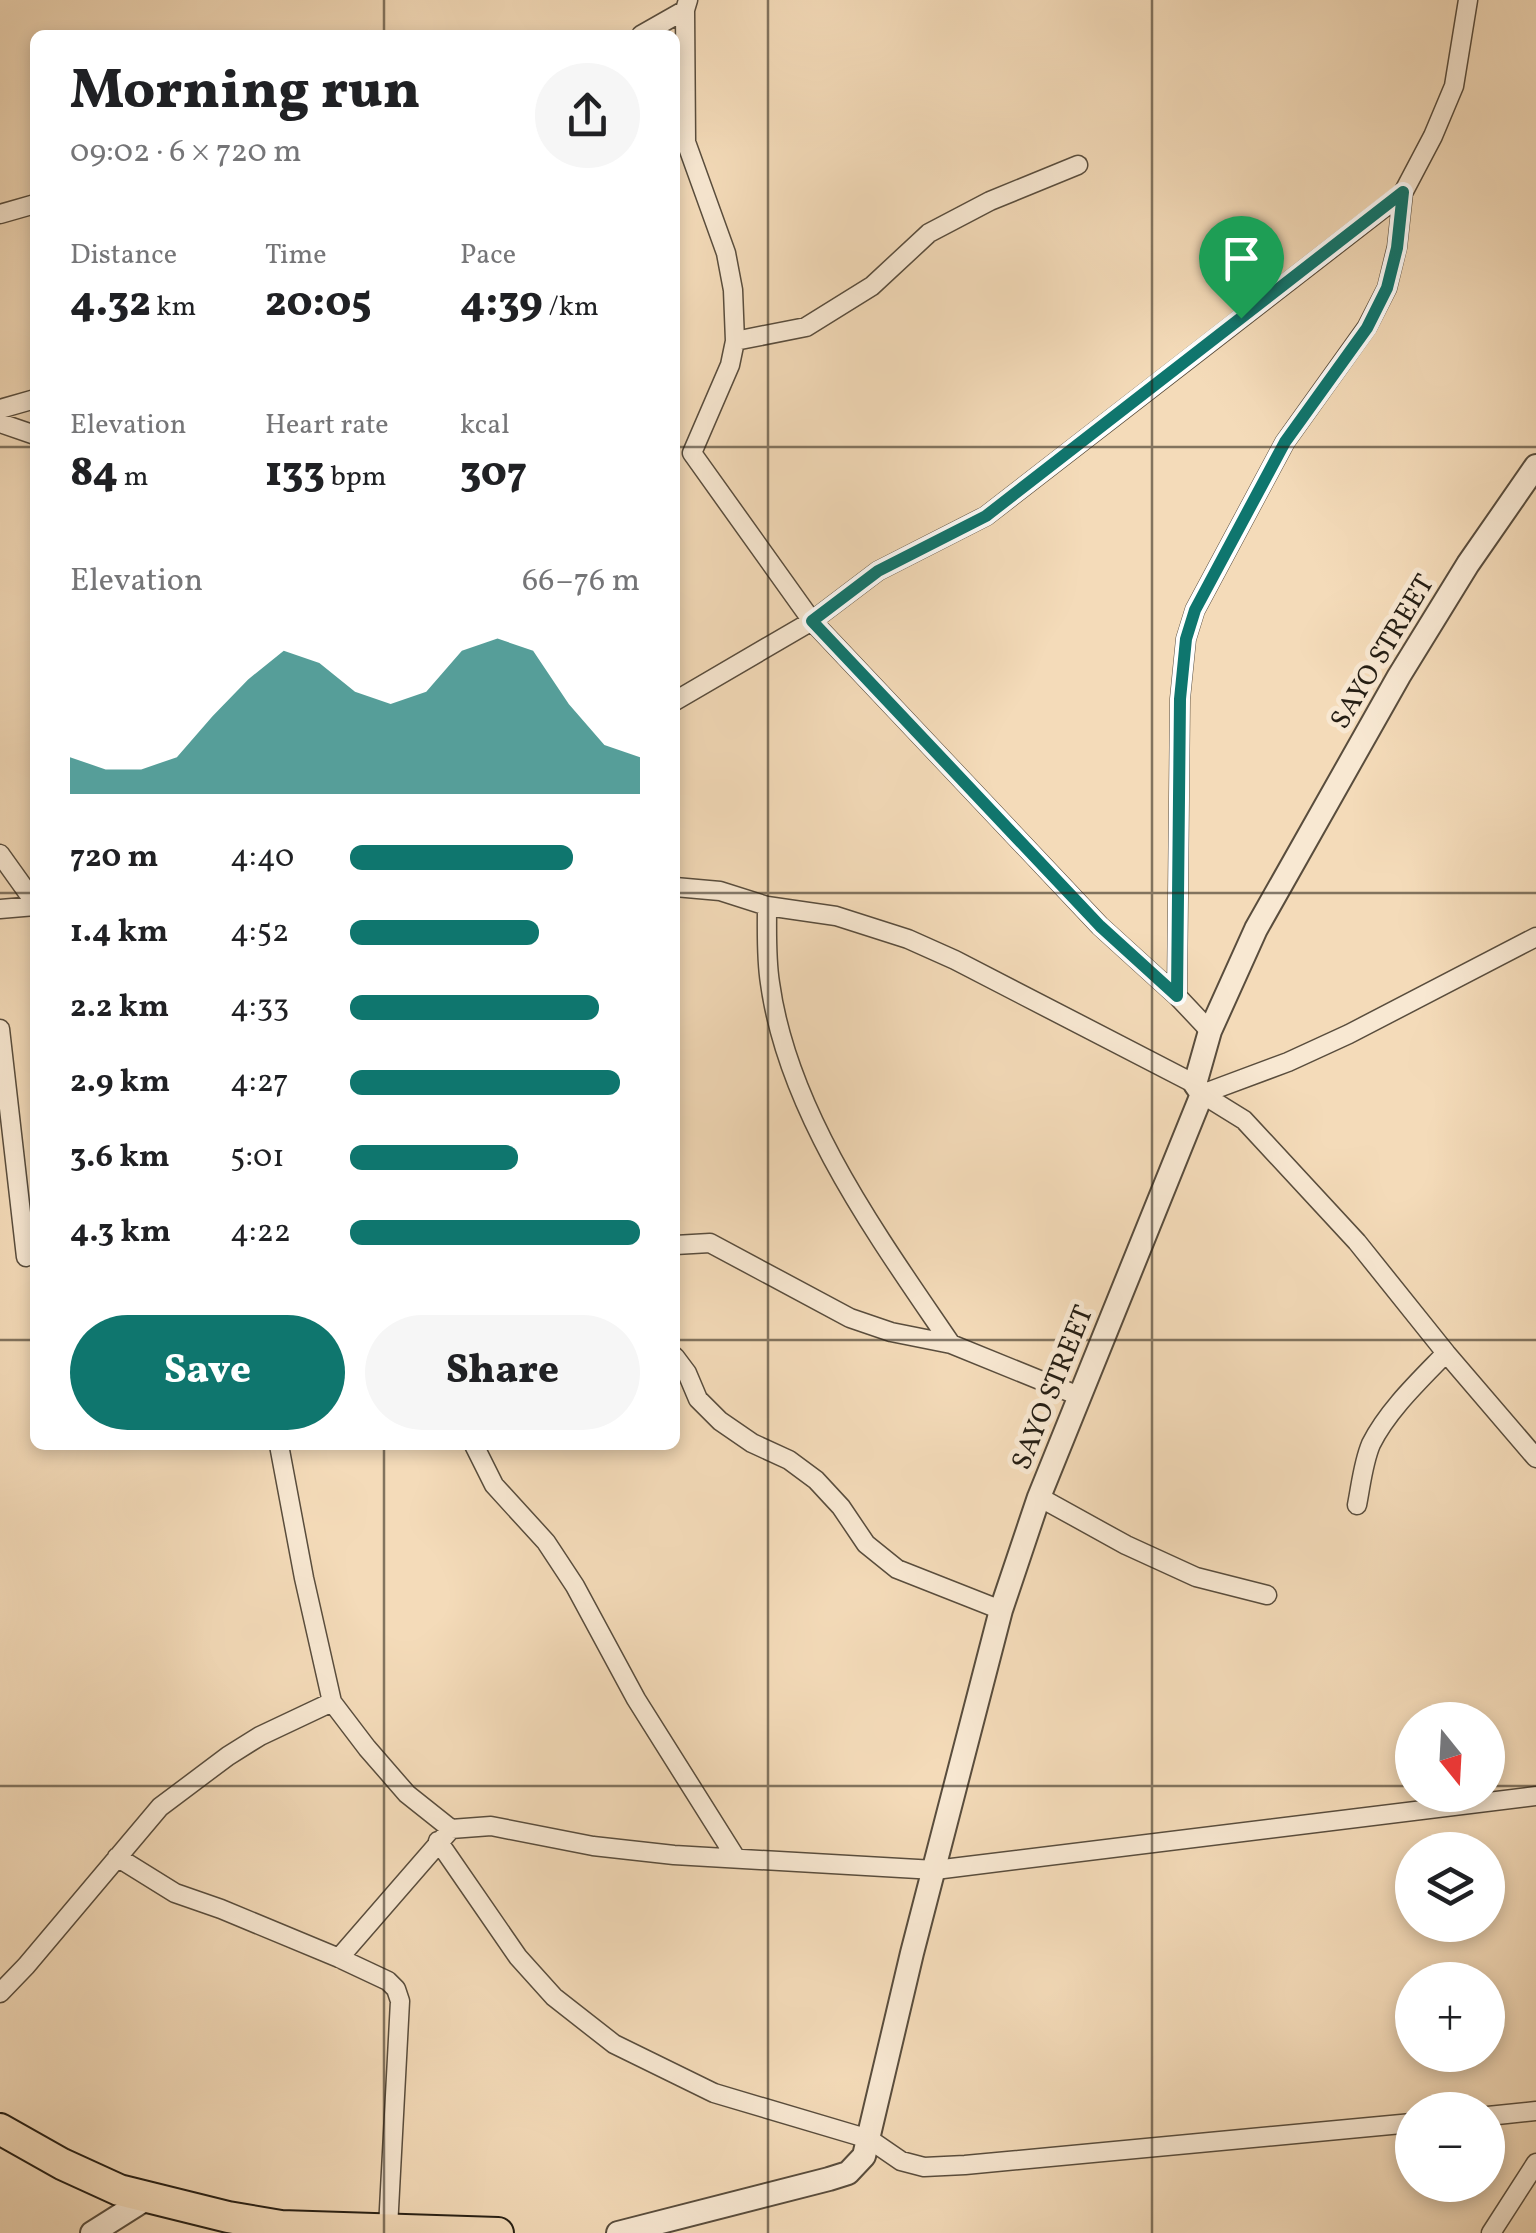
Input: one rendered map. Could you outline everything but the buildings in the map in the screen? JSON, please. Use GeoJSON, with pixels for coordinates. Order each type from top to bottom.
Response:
{"type":"FeatureCollection","features":[{"type":"Feature","properties":{"kind":"main road"},"geometry":{"type":"LineString","coordinates":[[0,2129],[40,2153],[119,2190],[256,2222],[498,2233]]}},
{"type":"Feature","properties":{"kind":"street"},"geometry":{"type":"LineString","coordinates":[[1177,996],[1180,699],[1186,639],[1195,610],[1285,442],[1367,328],[1387,288],[1397,248],[1403,192],[1434,136],[1454,86],[1468,0]]}},
{"type":"Feature","properties":{"kind":"street"},"geometry":{"type":"LineString","coordinates":[[648,30],[686,5]]}},
{"type":"Feature","properties":{"kind":"street"},"geometry":{"type":"LineString","coordinates":[[686,5],[680,147],[726,253],[734,290],[736,341],[730,365],[684,452],[812,621],[1100,926],[1210,1030]]}},
{"type":"Feature","properties":{"kind":"street"},"geometry":{"type":"LineString","coordinates":[[736,341],[806,326],[872,286],[929,234],[990,201],[1078,165]]}},
{"type":"Feature","properties":{"kind":"street"},"geometry":{"type":"LineString","coordinates":[[680,698],[812,621],[878,571],[986,516],[1403,192]]}},
{"type":"Feature","properties":{"kind":"street"},"geometry":{"type":"LineString","coordinates":[[0,214],[30,205]]}},
{"type":"Feature","properties":{"kind":"street"},"geometry":{"type":"LineString","coordinates":[[0,409],[30,400]]}},
{"type":"Feature","properties":{"kind":"street"},"geometry":{"type":"LineString","coordinates":[[0,423],[30,433]]}},
{"type":"Feature","properties":{"kind":"street","name":"SAYO STREET"},"geometry":{"type":"LineString","coordinates":[[869,2140],[877,2094],[1001,1610],[1039,1497],[1199,1089],[1210,1030],[1256,929],[1370,723],[1468,564],[1536,466]]}},
{"type":"Feature","properties":{"kind":"street"},"geometry":{"type":"LineString","coordinates":[[0,854],[30,898]]}},
{"type":"Feature","properties":{"kind":"street"},"geometry":{"type":"LineString","coordinates":[[680,887],[720,891],[767,906],[836,916],[908,940],[954,960],[1199,1089],[1244,1120],[1357,1242],[1536,1458]]}},
{"type":"Feature","properties":{"kind":"street"},"geometry":{"type":"LineString","coordinates":[[0,909],[30,906]]}},
{"type":"Feature","properties":{"kind":"street"},"geometry":{"type":"LineString","coordinates":[[767,906],[770,984],[800,1090],[817,1130],[891,1256],[951,1344]]}},
{"type":"Feature","properties":{"kind":"street"},"geometry":{"type":"LineString","coordinates":[[1199,1089],[1288,1062],[1536,936]]}},
{"type":"Feature","properties":{"kind":"street"},"geometry":{"type":"LineString","coordinates":[[0,1028],[26,1256]]}},
{"type":"Feature","properties":{"kind":"street"},"geometry":{"type":"LineString","coordinates":[[680,1245],[710,1244],[850,1318],[892,1332],[951,1344],[1079,1396]]}},
{"type":"Feature","properties":{"kind":"street"},"geometry":{"type":"LineString","coordinates":[[1357,1505],[1372,1442],[1399,1404],[1446,1353]]}},
{"type":"Feature","properties":{"kind":"street"},"geometry":{"type":"LineString","coordinates":[[680,1364],[698,1400],[720,1421],[816,1480],[841,1507],[866,1544],[896,1569],[1001,1610]]}},
{"type":"Feature","properties":{"kind":"street"},"geometry":{"type":"LineString","coordinates":[[280,1450],[332,1702],[444,1835],[518,1957],[554,1997],[614,2044],[714,2093],[869,2140],[901,2161],[924,2167],[1395,2125]]}},
{"type":"Feature","properties":{"kind":"street"},"geometry":{"type":"LineString","coordinates":[[476,1450],[494,1485],[546,1542],[575,1586],[636,1698],[736,1858]]}},
{"type":"Feature","properties":{"kind":"street"},"geometry":{"type":"LineString","coordinates":[[1039,1497],[1126,1545],[1196,1576],[1267,1595]]}},
{"type":"Feature","properties":{"kind":"street"},"geometry":{"type":"LineString","coordinates":[[0,1993],[160,1807],[260,1736],[332,1702]]}},
{"type":"Feature","properties":{"kind":"street"},"geometry":{"type":"LineString","coordinates":[[339,1958],[444,1835],[491,1826],[592,1846],[935,1870],[1536,1796]]}},
{"type":"Feature","properties":{"kind":"street"},"geometry":{"type":"LineString","coordinates":[[117,1856],[175,1893],[339,1958],[388,1981],[396,1989],[400,2001],[388,2228]]}},
{"type":"Feature","properties":{"kind":"street"},"geometry":{"type":"LineString","coordinates":[[1505,2114],[1536,2111]]}},
{"type":"Feature","properties":{"kind":"street"},"geometry":{"type":"LineString","coordinates":[[618,2233],[848,2173],[864,2156],[869,2140]]}},
{"type":"Feature","properties":{"kind":"street"},"geometry":{"type":"LineString","coordinates":[[1492,2233],[1536,2162]]}},
{"type":"Feature","properties":{"kind":"street"},"geometry":{"type":"LineString","coordinates":[[96,2232],[149,2198]]}},
{"type":"Feature","properties":{"kind":"route"},"geometry":{"type":"LineString","coordinates":[[1403,192],[1397,248],[1387,288],[1367,328],[1285,442],[1195,610],[1186,639],[1180,699],[1177,996],[1100,926],[812,621],[878,571],[986,516],[1241,318],[1403,192]]}}]}
